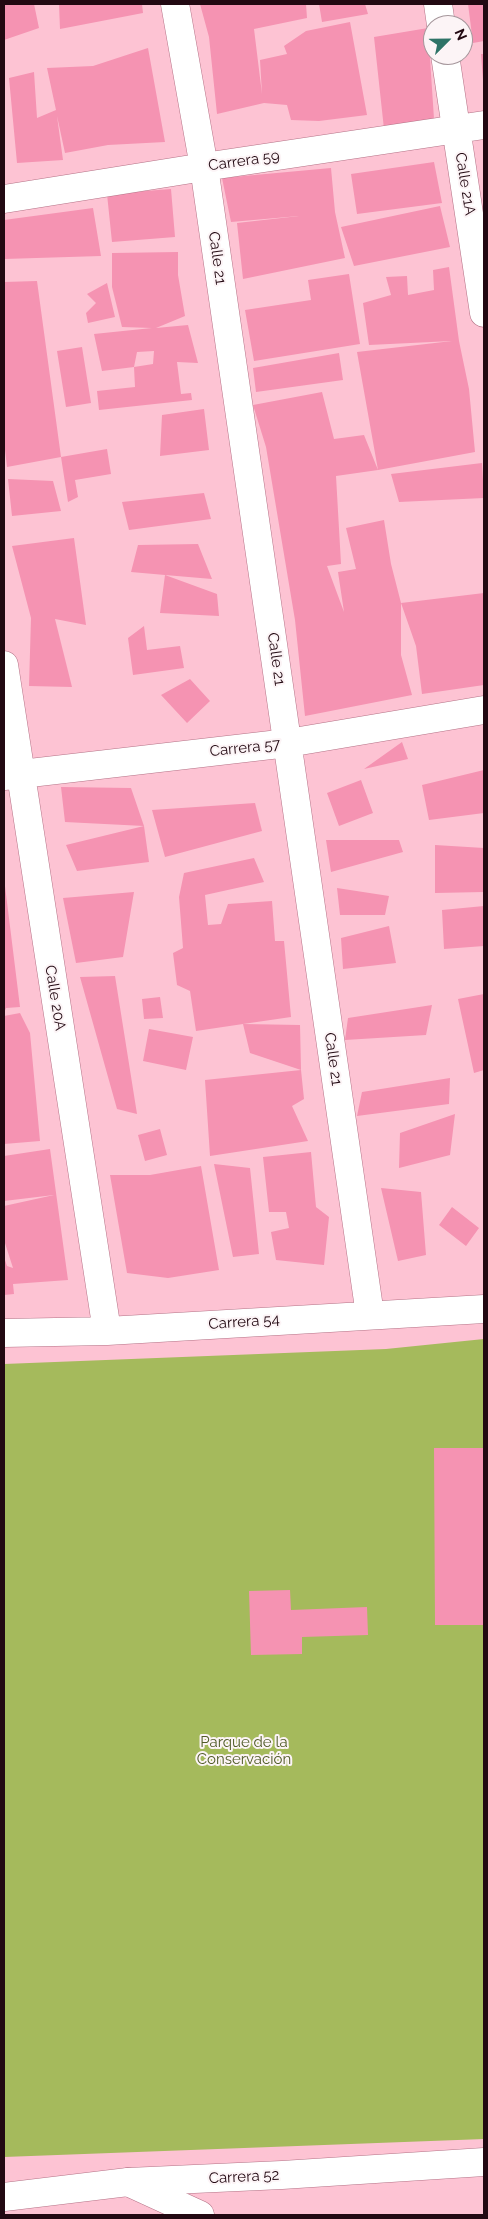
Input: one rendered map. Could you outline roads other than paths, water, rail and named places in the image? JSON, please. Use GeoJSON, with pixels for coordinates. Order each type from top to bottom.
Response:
{"type":"FeatureCollection","features":[{"type":"Feature","properties":{"kind":"street","name":"Calle 21"},"geometry":{"type":"LineString","coordinates":[[175,4],[204,167],[370,1314]]}},
{"type":"Feature","properties":{"kind":"street","name":"Calle 21A"},"geometry":{"type":"LineString","coordinates":[[447,65],[484,313]]}},
{"type":"Feature","properties":{"kind":"street","name":"Carrera 59"},"geometry":{"type":"LineString","coordinates":[[4,199],[484,125]]}},
{"type":"Feature","properties":{"kind":"street","name":"Calle 20A"},"geometry":{"type":"LineString","coordinates":[[4,665],[12,775],[107,1331]]}},
{"type":"Feature","properties":{"kind":"street","name":"Carrera 57"},"geometry":{"type":"LineString","coordinates":[[12,775],[288,744],[484,710]]}},
{"type":"Feature","properties":{"kind":"street","name":"Carrera 54"},"geometry":{"type":"LineString","coordinates":[[4,1334],[107,1331],[370,1314],[484,1309]]}},
{"type":"Feature","properties":{"kind":"street","name":"Carrera 52"},"geometry":{"type":"LineString","coordinates":[[4,2197],[128,2182],[282,2175],[484,2162]]}},
{"type":"Feature","properties":{"kind":"street"},"geometry":{"type":"LineString","coordinates":[[128,2182],[200,2215]]}},
{"type":"Feature","properties":{"kind":"park label","name":"Parque de la Conservación"},"geometry":{"type":"Point","coordinates":[244,1750]}}]}
